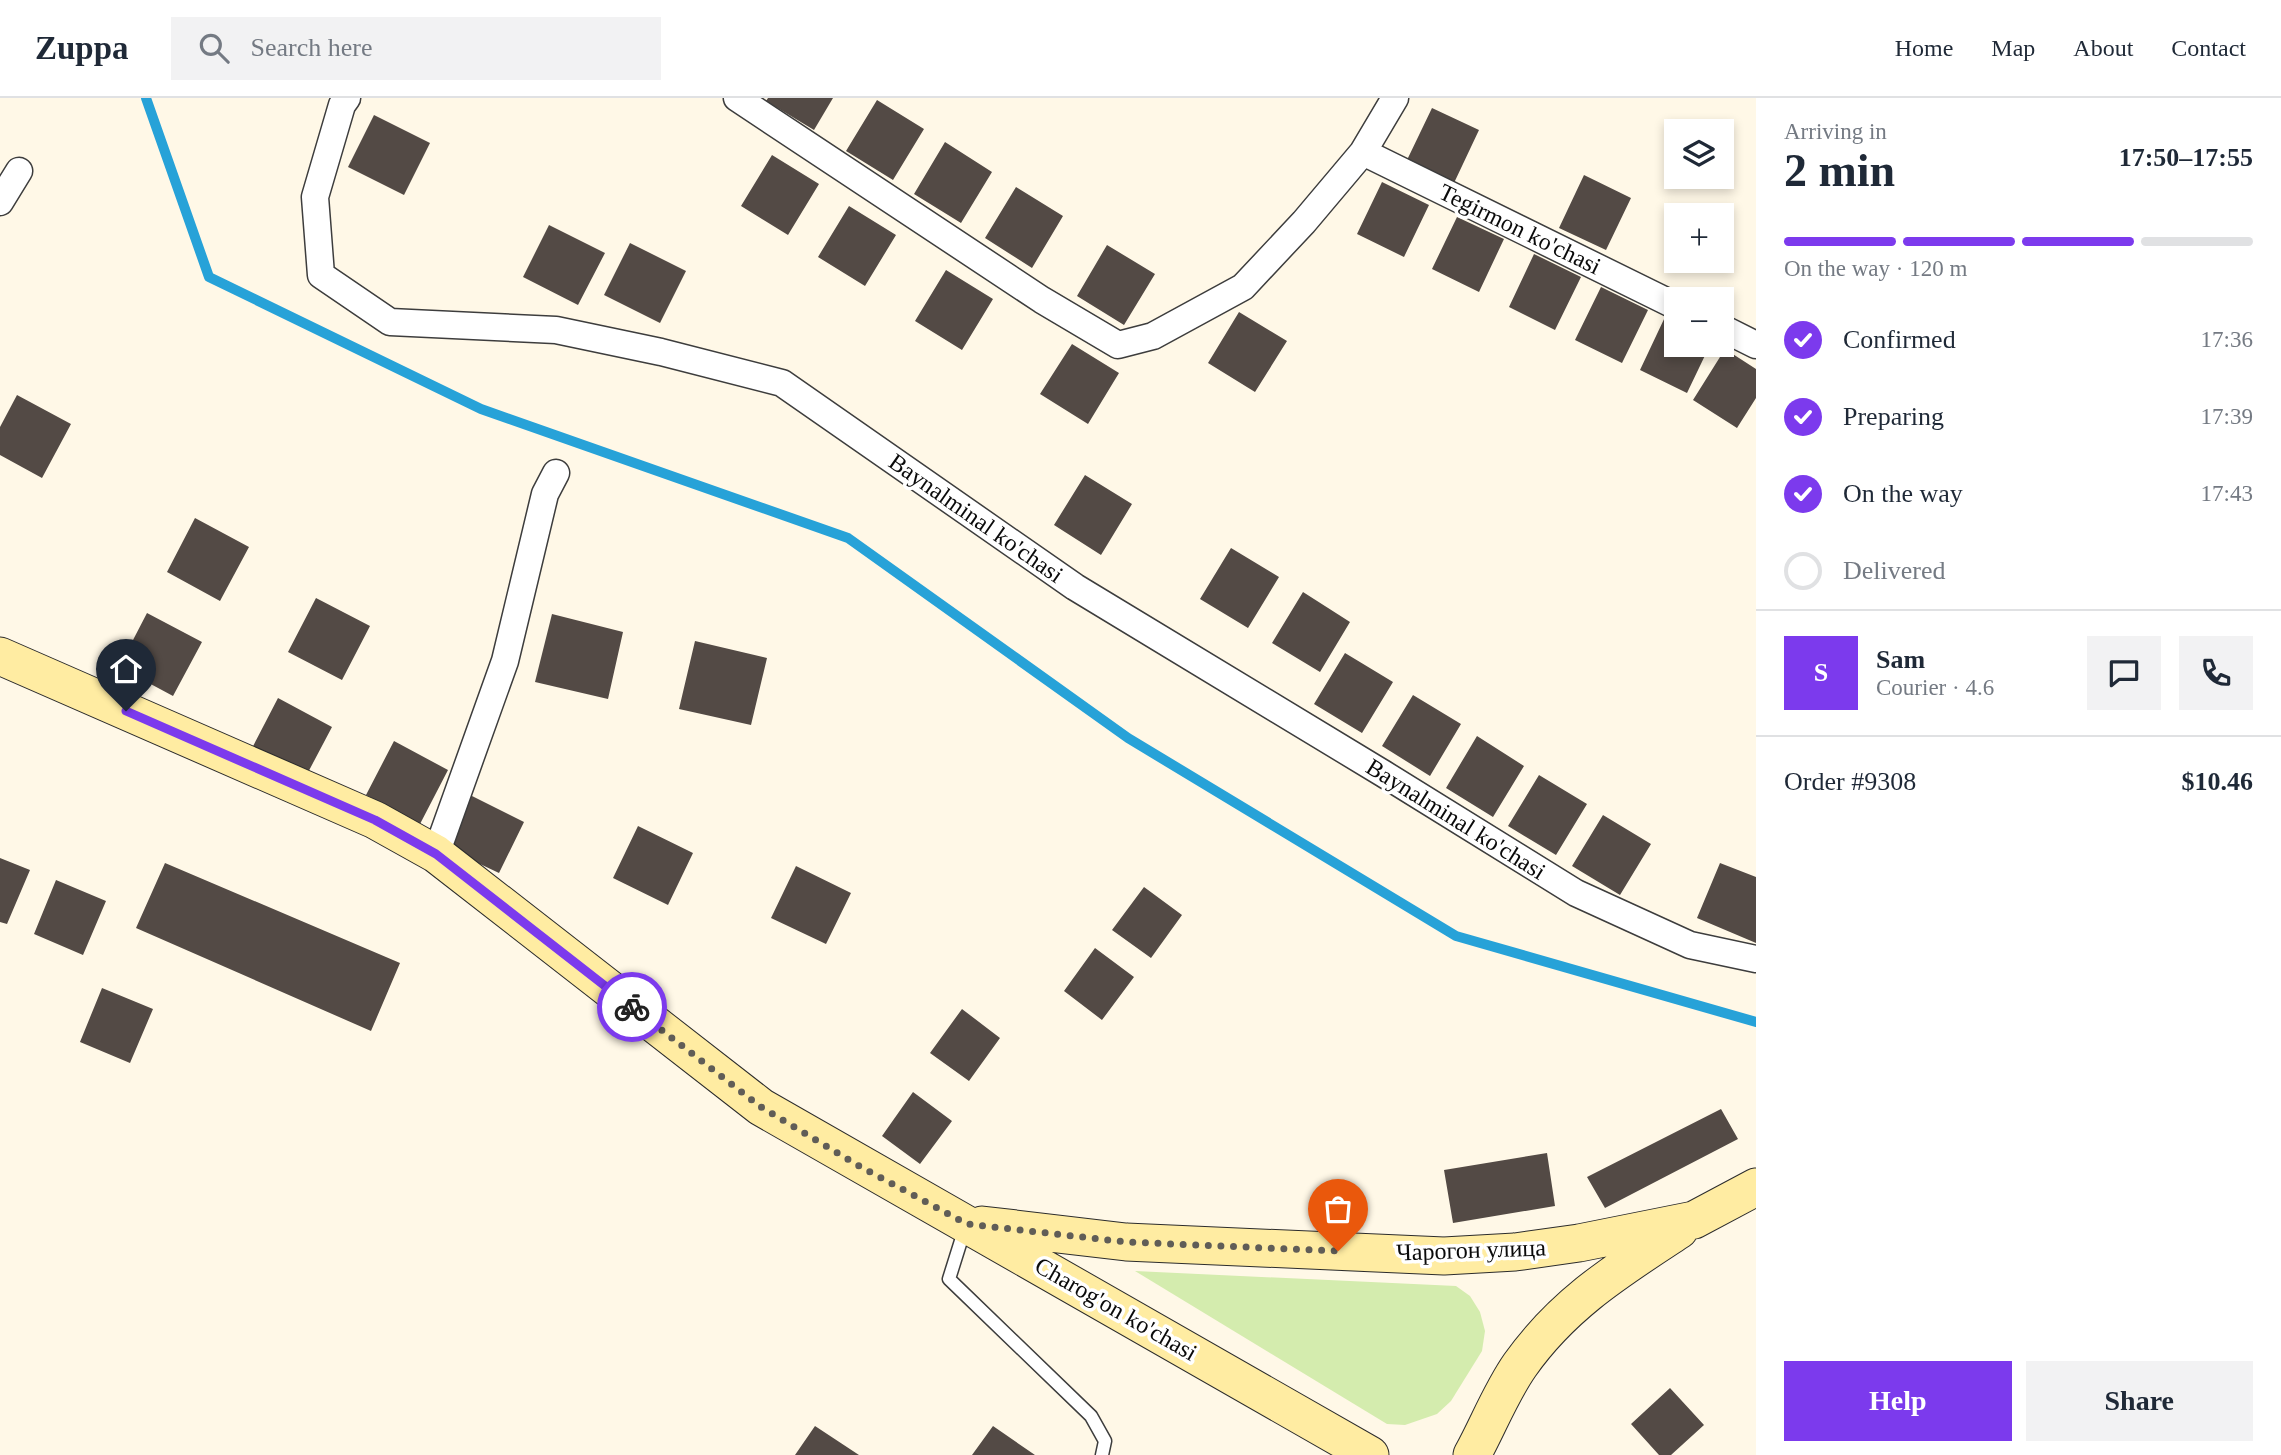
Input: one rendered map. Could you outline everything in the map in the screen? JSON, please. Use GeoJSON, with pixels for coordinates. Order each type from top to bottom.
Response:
{"type":"FeatureCollection","features":[{"type":"Feature","properties":{"kind":"main road","name":"Charog'on ko'chasi"},"geometry":{"type":"LineString","coordinates":[[0,656],[375,820],[436,854],[761,1107],[861,1167],[967,1224],[1370,1455]]}},
{"type":"Feature","properties":{"kind":"main road","name":"Чарогон улица"},"geometry":{"type":"LineString","coordinates":[[967,1224],[1126,1242],[1444,1256],[1515,1252],[1579,1244],[1694,1220],[1756,1186]]}},
{"type":"Feature","properties":{"kind":"main road"},"geometry":{"type":"LineString","coordinates":[[1472,1455],[1519,1366],[1555,1321],[1595,1286],[1694,1220]]}},
{"type":"Feature","properties":{"kind":"street"},"geometry":{"type":"LineString","coordinates":[[737,98],[1042,300],[1118,345],[1153,337],[1243,287],[1304,222],[1363,152],[1395,98]]}},
{"type":"Feature","properties":{"kind":"street","name":"Baynalminal ko'chasi"},"geometry":{"type":"LineString","coordinates":[[342,100],[315,197],[321,275],[390,322],[556,330],[662,352],[782,383],[1075,587],[1576,893],[1690,945],[1756,959]]}},
{"type":"Feature","properties":{"kind":"street","name":"Tegirmon ko'chasi"},"geometry":{"type":"LineString","coordinates":[[1363,152],[1664,300]]}},
{"type":"Feature","properties":{"kind":"street"},"geometry":{"type":"LineString","coordinates":[[0,202],[19,171]]}},
{"type":"Feature","properties":{"kind":"street"},"geometry":{"type":"LineString","coordinates":[[1734,334],[1756,345]]}},
{"type":"Feature","properties":{"kind":"street"},"geometry":{"type":"LineString","coordinates":[[436,854],[505,661],[545,494],[556,473]]}},
{"type":"Feature","properties":{"kind":"lane"},"geometry":{"type":"LineString","coordinates":[[967,1224],[949,1279],[1091,1416],[1105,1441],[1102,1455]]}},
{"type":"Feature","properties":{"kind":"green space"},"geometry":{"type":"Polygon","coordinates":[[[1135,1271],[1456,1286],[1470,1296],[1480,1312],[1485,1331],[1482,1351],[1451,1401],[1437,1414],[1405,1425],[1387,1424],[1135,1271]]]}},
{"type":"Feature","properties":{"kind":"building"},"geometry":{"type":"Polygon","coordinates":[[[768,98],[833,98],[814,130],[766,101],[768,98]]]}},
{"type":"Feature","properties":{"kind":"building"},"geometry":{"type":"Polygon","coordinates":[[[877,100],[924,129],[893,180],[846,151],[877,100]]]}},
{"type":"Feature","properties":{"kind":"building"},"geometry":{"type":"Polygon","coordinates":[[[1432,108],[1479,130],[1454,183],[1407,160],[1432,108]]]}},
{"type":"Feature","properties":{"kind":"building"},"geometry":{"type":"Polygon","coordinates":[[[374,115],[430,143],[404,195],[348,167],[374,115]]]}},
{"type":"Feature","properties":{"kind":"building"},"geometry":{"type":"Polygon","coordinates":[[[945,142],[992,172],[961,223],[914,194],[945,142]]]}},
{"type":"Feature","properties":{"kind":"building"},"geometry":{"type":"Polygon","coordinates":[[[772,155],[819,184],[788,235],[741,206],[772,155]]]}},
{"type":"Feature","properties":{"kind":"building"},"geometry":{"type":"Polygon","coordinates":[[[1584,175],[1631,198],[1606,250],[1559,228],[1584,175]]]}},
{"type":"Feature","properties":{"kind":"building"},"geometry":{"type":"Polygon","coordinates":[[[1382,182],[1429,205],[1404,257],[1357,234],[1382,182]]]}},
{"type":"Feature","properties":{"kind":"building"},"geometry":{"type":"Polygon","coordinates":[[[1016,187],[1063,216],[1032,268],[985,238],[1016,187]]]}},
{"type":"Feature","properties":{"kind":"building"},"geometry":{"type":"Polygon","coordinates":[[[849,206],[896,235],[865,286],[818,257],[849,206]]]}},
{"type":"Feature","properties":{"kind":"building"},"geometry":{"type":"Polygon","coordinates":[[[1457,217],[1504,239],[1479,292],[1432,269],[1457,217]]]}},
{"type":"Feature","properties":{"kind":"building"},"geometry":{"type":"Polygon","coordinates":[[[549,225],[605,253],[578,305],[523,277],[549,225]]]}},
{"type":"Feature","properties":{"kind":"building"},"geometry":{"type":"Polygon","coordinates":[[[630,243],[686,271],[660,323],[604,295],[630,243]]]}},
{"type":"Feature","properties":{"kind":"building"},"geometry":{"type":"Polygon","coordinates":[[[1107,245],[1155,274],[1124,325],[1077,296],[1107,245]]]}},
{"type":"Feature","properties":{"kind":"building"},"geometry":{"type":"Polygon","coordinates":[[[1534,254],[1581,277],[1555,330],[1509,307],[1534,254]]]}},
{"type":"Feature","properties":{"kind":"building"},"geometry":{"type":"Polygon","coordinates":[[[946,270],[993,299],[962,350],[915,321],[946,270]]]}},
{"type":"Feature","properties":{"kind":"building"},"geometry":{"type":"Polygon","coordinates":[[[1601,287],[1648,310],[1622,363],[1575,340],[1601,287]]]}},
{"type":"Feature","properties":{"kind":"building"},"geometry":{"type":"Polygon","coordinates":[[[1239,312],[1287,341],[1255,392],[1208,363],[1239,312]]]}},
{"type":"Feature","properties":{"kind":"building"},"geometry":{"type":"Polygon","coordinates":[[[1664,319],[1664,357],[1704,357],[1687,393],[1640,370],[1664,319]]]}},
{"type":"Feature","properties":{"kind":"building"},"geometry":{"type":"Polygon","coordinates":[[[1072,344],[1119,373],[1088,424],[1040,394],[1072,344]]]}},
{"type":"Feature","properties":{"kind":"building"},"geometry":{"type":"Polygon","coordinates":[[[1734,355],[1756,369],[1756,398],[1737,428],[1693,400],[1720,357],[1734,357],[1734,355]]]}},
{"type":"Feature","properties":{"kind":"building"},"geometry":{"type":"Polygon","coordinates":[[[17,395],[71,424],[42,478],[0,455],[0,427],[17,395]]]}},
{"type":"Feature","properties":{"kind":"building"},"geometry":{"type":"Polygon","coordinates":[[[1085,475],[1132,504],[1101,555],[1054,525],[1085,475]]]}},
{"type":"Feature","properties":{"kind":"building"},"geometry":{"type":"Polygon","coordinates":[[[195,518],[249,547],[220,601],[167,572],[195,518]]]}},
{"type":"Feature","properties":{"kind":"building"},"geometry":{"type":"Polygon","coordinates":[[[1231,548],[1279,577],[1248,628],[1200,599],[1231,548]]]}},
{"type":"Feature","properties":{"kind":"building"},"geometry":{"type":"Polygon","coordinates":[[[1303,592],[1350,622],[1320,672],[1272,643],[1303,592]]]}},
{"type":"Feature","properties":{"kind":"building"},"geometry":{"type":"Polygon","coordinates":[[[316,598],[370,626],[342,680],[288,652],[316,598]]]}},
{"type":"Feature","properties":{"kind":"building"},"geometry":{"type":"Polygon","coordinates":[[[147,613],[202,642],[173,696],[119,667],[147,613]]]}},
{"type":"Feature","properties":{"kind":"building"},"geometry":{"type":"Polygon","coordinates":[[[552,614],[623,632],[608,699],[535,682],[552,614]]]}},
{"type":"Feature","properties":{"kind":"building"},"geometry":{"type":"Polygon","coordinates":[[[695,641],[767,658],[751,725],[679,709],[695,641]]]}},
{"type":"Feature","properties":{"kind":"building"},"geometry":{"type":"Polygon","coordinates":[[[1345,653],[1393,682],[1362,733],[1314,704],[1345,653]]]}},
{"type":"Feature","properties":{"kind":"building"},"geometry":{"type":"Polygon","coordinates":[[[1413,695],[1461,724],[1430,776],[1382,746],[1413,695]]]}},
{"type":"Feature","properties":{"kind":"building"},"geometry":{"type":"Polygon","coordinates":[[[278,698],[332,727],[304,780],[250,752],[278,698]]]}},
{"type":"Feature","properties":{"kind":"building"},"geometry":{"type":"Polygon","coordinates":[[[1477,736],[1524,766],[1493,817],[1446,788],[1477,736]]]}},
{"type":"Feature","properties":{"kind":"building"},"geometry":{"type":"Polygon","coordinates":[[[394,741],[448,770],[420,824],[366,795],[394,741]]]}},
{"type":"Feature","properties":{"kind":"building"},"geometry":{"type":"Polygon","coordinates":[[[1539,775],[1587,804],[1556,855],[1508,826],[1539,775]]]}},
{"type":"Feature","properties":{"kind":"building"},"geometry":{"type":"Polygon","coordinates":[[[470,795],[524,822],[499,873],[444,847],[470,795]]]}},
{"type":"Feature","properties":{"kind":"building"},"geometry":{"type":"Polygon","coordinates":[[[1603,815],[1651,844],[1620,895],[1572,866],[1603,815]]]}},
{"type":"Feature","properties":{"kind":"building"},"geometry":{"type":"Polygon","coordinates":[[[638,826],[693,853],[668,905],[613,878],[638,826]]]}},
{"type":"Feature","properties":{"kind":"building"},"geometry":{"type":"Polygon","coordinates":[[[0,858],[30,870],[7,924],[0,922],[0,858]]]}},
{"type":"Feature","properties":{"kind":"building"},"geometry":{"type":"Polygon","coordinates":[[[165,863],[400,963],[371,1031],[136,928],[165,863]]]}},
{"type":"Feature","properties":{"kind":"building"},"geometry":{"type":"Polygon","coordinates":[[[1720,863],[1756,877],[1756,943],[1697,918],[1720,863]]]}},
{"type":"Feature","properties":{"kind":"building"},"geometry":{"type":"Polygon","coordinates":[[[796,866],[851,893],[826,944],[771,918],[796,866]]]}},
{"type":"Feature","properties":{"kind":"building"},"geometry":{"type":"Polygon","coordinates":[[[56,880],[106,901],[83,955],[34,934],[56,880]]]}},
{"type":"Feature","properties":{"kind":"building"},"geometry":{"type":"Polygon","coordinates":[[[1144,887],[1182,915],[1151,958],[1112,930],[1144,887]]]}},
{"type":"Feature","properties":{"kind":"building"},"geometry":{"type":"Polygon","coordinates":[[[1095,948],[1134,977],[1102,1020],[1064,991],[1095,948]]]}},
{"type":"Feature","properties":{"kind":"building"},"geometry":{"type":"Polygon","coordinates":[[[102,988],[153,1009],[130,1063],[80,1042],[102,988]]]}},
{"type":"Feature","properties":{"kind":"building"},"geometry":{"type":"Polygon","coordinates":[[[962,1009],[1000,1038],[969,1081],[930,1053],[962,1009]]]}},
{"type":"Feature","properties":{"kind":"building"},"geometry":{"type":"Polygon","coordinates":[[[913,1092],[952,1121],[920,1164],[882,1136],[913,1092]]]}},
{"type":"Feature","properties":{"kind":"building"},"geometry":{"type":"Polygon","coordinates":[[[1721,1109],[1738,1139],[1605,1208],[1587,1177],[1721,1109]]]}},
{"type":"Feature","properties":{"kind":"building"},"geometry":{"type":"Polygon","coordinates":[[[1547,1153],[1555,1206],[1453,1223],[1444,1170],[1547,1153]]]}},
{"type":"Feature","properties":{"kind":"building"},"geometry":{"type":"Polygon","coordinates":[[[1670,1388],[1704,1425],[1671,1455],[1659,1455],[1631,1424],[1670,1388]]]}},
{"type":"Feature","properties":{"kind":"building"},"geometry":{"type":"Polygon","coordinates":[[[815,1426],[859,1455],[795,1455],[815,1426]]]}},
{"type":"Feature","properties":{"kind":"building"},"geometry":{"type":"Polygon","coordinates":[[[993,1426],[1035,1455],[972,1455],[993,1426]]]}},
{"type":"Feature","properties":{"kind":"waterway"},"geometry":{"type":"LineString","coordinates":[[146,98],[209,277],[481,409],[848,538],[1128,738],[1456,936],[1756,1022]]}},
{"type":"Feature","properties":{"kind":"way so far"},"geometry":{"type":"LineString","coordinates":[[632,1007],[761,1107],[861,1167],[967,1224],[1126,1242],[1338,1251]]}},
{"type":"Feature","properties":{"kind":"route"},"geometry":{"type":"LineString","coordinates":[[126,711],[375,820],[436,854],[632,1007]]}}]}
